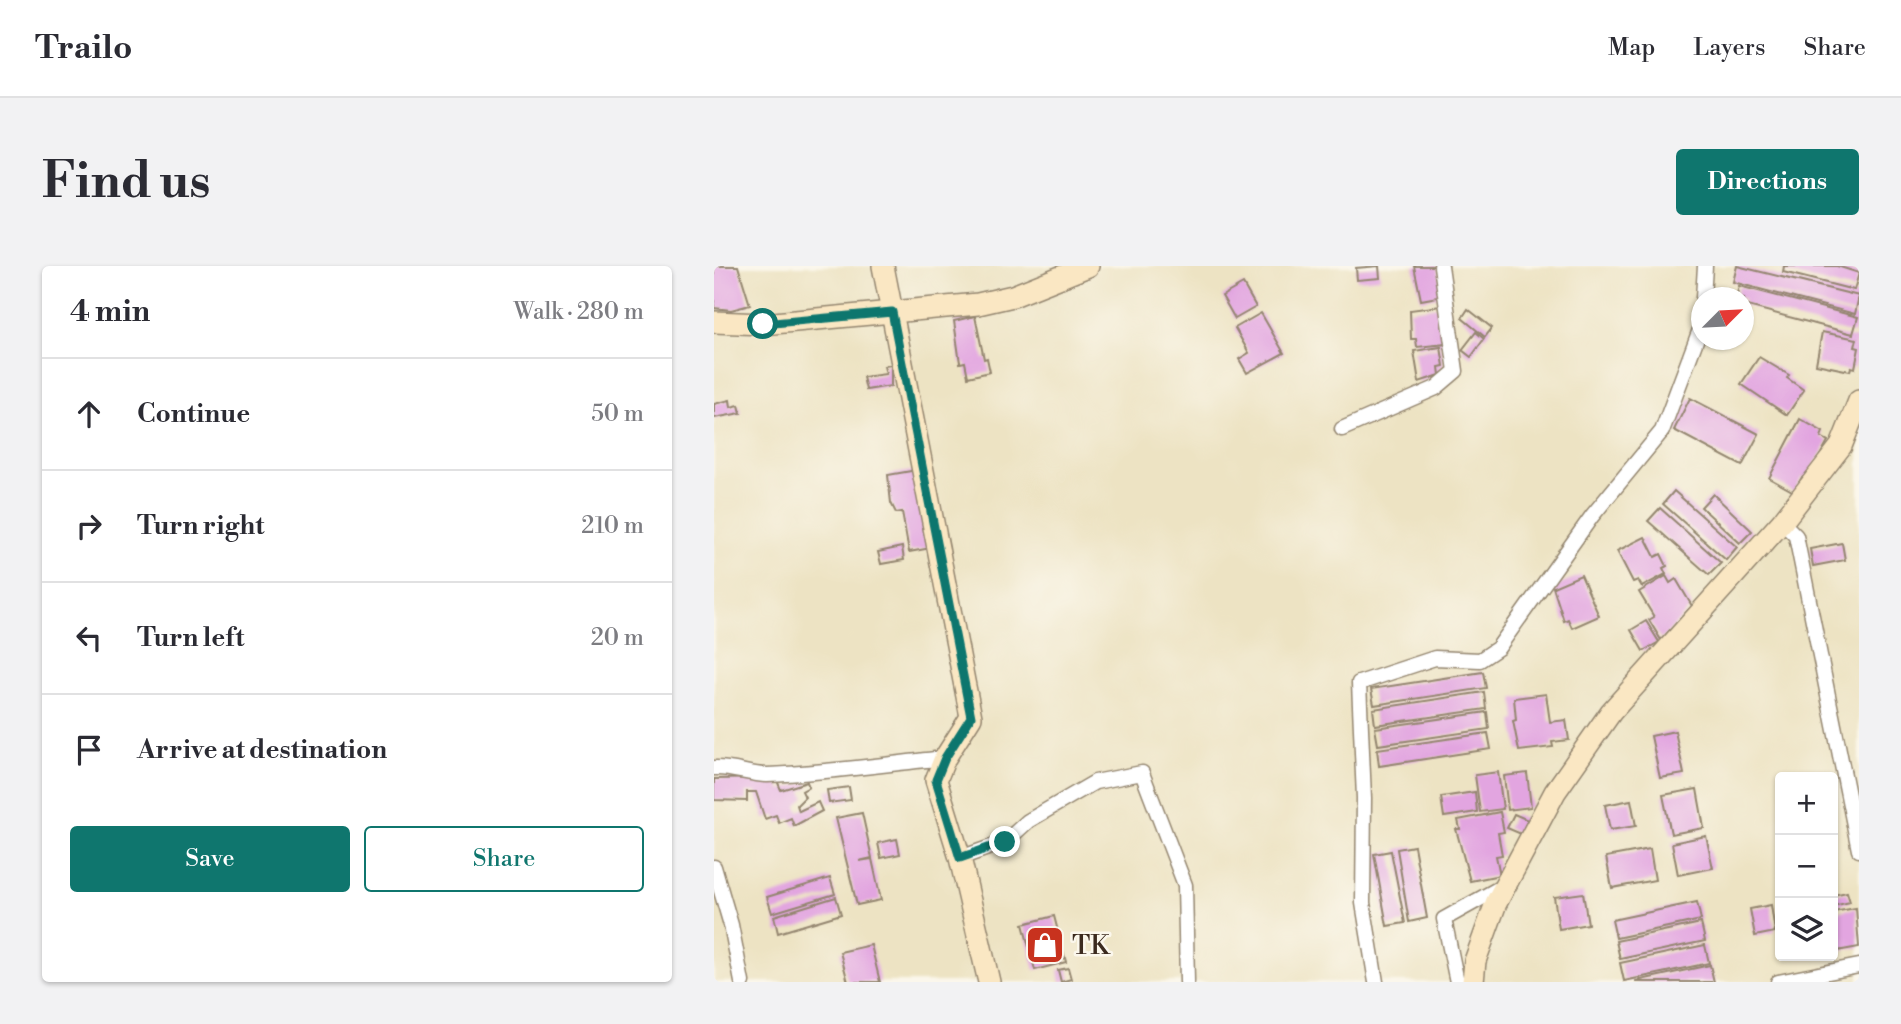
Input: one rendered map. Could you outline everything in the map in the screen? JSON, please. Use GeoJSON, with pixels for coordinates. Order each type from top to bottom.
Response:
{"type":"FeatureCollection","features":[{"type":"Feature","properties":{"kind":"street"},"geometry":{"type":"LineString","coordinates":[[883,266],[971,717],[945,758],[936,780],[960,858],[989,982]]}},
{"type":"Feature","properties":{"kind":"street"},"geometry":{"type":"LineString","coordinates":[[714,321],[763,324],[978,304],[1013,296],[1088,266]]}},
{"type":"Feature","properties":{"kind":"street"},"geometry":{"type":"LineString","coordinates":[[1342,429],[1436,388],[1457,370],[1441,266]]}},
{"type":"Feature","properties":{"kind":"street"},"geometry":{"type":"LineString","coordinates":[[1704,287],[1705,266]]}},
{"type":"Feature","properties":{"kind":"street"},"geometry":{"type":"LineString","coordinates":[[1376,982],[1363,903],[1364,798],[1359,682],[1435,658],[1480,660],[1498,648],[1592,516],[1662,431],[1693,350]]}},
{"type":"Feature","properties":{"kind":"street"},"geometry":{"type":"LineString","coordinates":[[1473,982],[1475,961],[1505,886],[1555,792],[1611,712],[1782,522],[1841,446],[1859,401]]}},
{"type":"Feature","properties":{"kind":"street"},"geometry":{"type":"LineString","coordinates":[[1782,522],[1796,536],[1859,850]]}},
{"type":"Feature","properties":{"kind":"street"},"geometry":{"type":"LineString","coordinates":[[714,768],[730,767],[759,775],[807,774],[945,758]]}},
{"type":"Feature","properties":{"kind":"street"},"geometry":{"type":"LineString","coordinates":[[960,858],[1005,842],[1028,821],[1095,782],[1142,773],[1185,885],[1188,982]]}},
{"type":"Feature","properties":{"kind":"street"},"geometry":{"type":"LineString","coordinates":[[714,867],[731,925],[742,982]]}},
{"type":"Feature","properties":{"kind":"street"},"geometry":{"type":"LineString","coordinates":[[1457,982],[1444,919],[1505,886]]}},
{"type":"Feature","properties":{"kind":"street"},"geometry":{"type":"LineString","coordinates":[[1778,982],[1859,966]]}},
{"type":"Feature","properties":{"kind":"building"},"geometry":{"type":"Polygon","coordinates":[[[714,266],[738,266],[750,305],[731,310],[714,308],[714,266]]]}},
{"type":"Feature","properties":{"kind":"building"},"geometry":{"type":"Polygon","coordinates":[[[1379,266],[1380,278],[1357,280],[1356,268],[1379,266]]]}},
{"type":"Feature","properties":{"kind":"building"},"geometry":{"type":"Polygon","coordinates":[[[1414,266],[1437,266],[1443,296],[1421,300],[1414,266]]]}},
{"type":"Feature","properties":{"kind":"building"},"geometry":{"type":"Polygon","coordinates":[[[1737,266],[1859,296],[1855,314],[1733,282],[1737,266]]]}},
{"type":"Feature","properties":{"kind":"building"},"geometry":{"type":"Polygon","coordinates":[[[1784,266],[1837,266],[1859,273],[1854,290],[1783,272],[1784,266]]]}},
{"type":"Feature","properties":{"kind":"building"},"geometry":{"type":"Polygon","coordinates":[[[1243,284],[1256,307],[1235,319],[1222,296],[1243,284]]]}},
{"type":"Feature","properties":{"kind":"building"},"geometry":{"type":"Polygon","coordinates":[[[1754,290],[1858,317],[1853,334],[1754,308],[1754,290]]]}},
{"type":"Feature","properties":{"kind":"building"},"geometry":{"type":"Polygon","coordinates":[[[1440,306],[1446,344],[1417,347],[1416,339],[1411,339],[1410,310],[1440,306]]]}},
{"type":"Feature","properties":{"kind":"building"},"geometry":{"type":"Polygon","coordinates":[[[1468,309],[1492,328],[1485,337],[1462,318],[1468,309]]]}},
{"type":"Feature","properties":{"kind":"building"},"geometry":{"type":"Polygon","coordinates":[[[1261,313],[1284,353],[1247,373],[1239,359],[1249,353],[1235,328],[1261,313]]]}},
{"type":"Feature","properties":{"kind":"building"},"geometry":{"type":"Polygon","coordinates":[[[975,316],[984,359],[987,358],[990,372],[968,377],[965,362],[960,363],[954,321],[975,316]]]}},
{"type":"Feature","properties":{"kind":"building"},"geometry":{"type":"Polygon","coordinates":[[[1476,332],[1484,339],[1471,357],[1462,350],[1476,332]]]}},
{"type":"Feature","properties":{"kind":"building"},"geometry":{"type":"Polygon","coordinates":[[[1822,332],[1857,339],[1855,347],[1859,348],[1855,368],[1851,367],[1850,371],[1816,364],[1822,332]]]}},
{"type":"Feature","properties":{"kind":"building"},"geometry":{"type":"Polygon","coordinates":[[[1441,347],[1444,366],[1439,367],[1440,375],[1419,382],[1414,351],[1441,347]]]}},
{"type":"Feature","properties":{"kind":"building"},"geometry":{"type":"Polygon","coordinates":[[[1759,357],[1789,375],[1787,378],[1804,390],[1787,415],[1741,384],[1759,357]]]}},
{"type":"Feature","properties":{"kind":"building"},"geometry":{"type":"Polygon","coordinates":[[[891,365],[891,386],[866,390],[863,377],[886,374],[884,366],[891,365]]]}},
{"type":"Feature","properties":{"kind":"building"},"geometry":{"type":"Polygon","coordinates":[[[1690,398],[1759,434],[1742,466],[1674,430],[1690,398]]]}},
{"type":"Feature","properties":{"kind":"building"},"geometry":{"type":"Polygon","coordinates":[[[730,400],[731,407],[739,405],[741,413],[714,418],[714,404],[730,400]]]}},
{"type":"Feature","properties":{"kind":"building"},"geometry":{"type":"Polygon","coordinates":[[[1800,419],[1823,432],[1821,437],[1828,441],[1807,479],[1802,477],[1794,492],[1769,478],[1800,419]]]}},
{"type":"Feature","properties":{"kind":"building"},"geometry":{"type":"Polygon","coordinates":[[[917,470],[931,548],[909,552],[902,512],[896,513],[891,503],[888,475],[917,470]]]}},
{"type":"Feature","properties":{"kind":"building"},"geometry":{"type":"Polygon","coordinates":[[[1674,491],[1737,547],[1726,560],[1663,504],[1674,491]]]}},
{"type":"Feature","properties":{"kind":"building"},"geometry":{"type":"Polygon","coordinates":[[[1713,494],[1752,531],[1740,543],[1701,507],[1713,494]]]}},
{"type":"Feature","properties":{"kind":"building"},"geometry":{"type":"Polygon","coordinates":[[[1660,508],[1721,563],[1709,575],[1648,521],[1660,508]]]}},
{"type":"Feature","properties":{"kind":"building"},"geometry":{"type":"Polygon","coordinates":[[[1645,537],[1655,557],[1661,554],[1667,566],[1663,568],[1666,574],[1642,587],[1638,580],[1633,582],[1617,551],[1645,537]]]}},
{"type":"Feature","properties":{"kind":"building"},"geometry":{"type":"Polygon","coordinates":[[[1842,543],[1845,560],[1813,566],[1810,549],[1842,543]]]}},
{"type":"Feature","properties":{"kind":"building"},"geometry":{"type":"Polygon","coordinates":[[[902,547],[904,560],[881,564],[878,552],[902,547]]]}},
{"type":"Feature","properties":{"kind":"building"},"geometry":{"type":"Polygon","coordinates":[[[1581,575],[1599,616],[1572,628],[1568,619],[1564,621],[1553,587],[1581,575]]]}},
{"type":"Feature","properties":{"kind":"building"},"geometry":{"type":"Polygon","coordinates":[[[1666,576],[1670,583],[1676,579],[1692,606],[1661,640],[1649,620],[1654,617],[1639,592],[1666,576]]]}},
{"type":"Feature","properties":{"kind":"building"},"geometry":{"type":"Polygon","coordinates":[[[1646,621],[1659,642],[1643,651],[1631,630],[1646,621]]]}},
{"type":"Feature","properties":{"kind":"building"},"geometry":{"type":"Polygon","coordinates":[[[1483,672],[1486,688],[1374,705],[1371,689],[1483,672]]]}},
{"type":"Feature","properties":{"kind":"building"},"geometry":{"type":"Polygon","coordinates":[[[1484,692],[1486,709],[1375,725],[1373,709],[1484,692]]]}},
{"type":"Feature","properties":{"kind":"building"},"geometry":{"type":"Polygon","coordinates":[[[1546,694],[1550,722],[1566,720],[1569,740],[1552,742],[1553,747],[1519,751],[1513,721],[1516,720],[1514,698],[1546,694]]]}},
{"type":"Feature","properties":{"kind":"building"},"geometry":{"type":"Polygon","coordinates":[[[1487,712],[1489,729],[1378,745],[1375,728],[1487,712]]]}},
{"type":"Feature","properties":{"kind":"building"},"geometry":{"type":"Polygon","coordinates":[[[1675,731],[1684,774],[1660,778],[1651,736],[1675,731]]]}},
{"type":"Feature","properties":{"kind":"building"},"geometry":{"type":"Polygon","coordinates":[[[1488,733],[1491,749],[1379,766],[1377,749],[1488,733]]]}},
{"type":"Feature","properties":{"kind":"building"},"geometry":{"type":"Polygon","coordinates":[[[1498,772],[1503,809],[1480,812],[1475,775],[1498,772]]]}},
{"type":"Feature","properties":{"kind":"building"},"geometry":{"type":"Polygon","coordinates":[[[1527,773],[1531,807],[1508,810],[1504,776],[1527,773]]]}},
{"type":"Feature","properties":{"kind":"building"},"geometry":{"type":"Polygon","coordinates":[[[776,778],[781,790],[807,782],[809,787],[802,791],[805,797],[797,805],[799,811],[818,802],[822,811],[794,826],[791,818],[779,823],[776,815],[765,819],[756,792],[747,792],[747,801],[714,800],[714,779],[776,778]]]}},
{"type":"Feature","properties":{"kind":"building"},"geometry":{"type":"Polygon","coordinates":[[[849,787],[851,800],[829,803],[827,790],[849,787]]]}},
{"type":"Feature","properties":{"kind":"building"},"geometry":{"type":"Polygon","coordinates":[[[1697,789],[1704,828],[1671,834],[1663,795],[1697,789]]]}},
{"type":"Feature","properties":{"kind":"building"},"geometry":{"type":"Polygon","coordinates":[[[1475,792],[1477,812],[1444,817],[1441,797],[1475,792]]]}},
{"type":"Feature","properties":{"kind":"building"},"geometry":{"type":"Polygon","coordinates":[[[1631,800],[1636,826],[1610,830],[1605,805],[1631,800]]]}},
{"type":"Feature","properties":{"kind":"building"},"geometry":{"type":"Polygon","coordinates":[[[1500,812],[1504,832],[1498,833],[1502,855],[1496,856],[1500,875],[1470,881],[1456,829],[1460,829],[1458,820],[1500,812]]]}},
{"type":"Feature","properties":{"kind":"building"},"geometry":{"type":"Polygon","coordinates":[[[862,813],[872,858],[859,861],[872,859],[881,900],[857,905],[836,818],[862,813]]]}},
{"type":"Feature","properties":{"kind":"building"},"geometry":{"type":"Polygon","coordinates":[[[1514,814],[1528,820],[1521,834],[1507,828],[1514,814]]]}},
{"type":"Feature","properties":{"kind":"building"},"geometry":{"type":"Polygon","coordinates":[[[1706,836],[1713,868],[1678,875],[1672,843],[1706,836]]]}},
{"type":"Feature","properties":{"kind":"building"},"geometry":{"type":"Polygon","coordinates":[[[897,839],[900,854],[881,858],[878,843],[897,839]]]}},
{"type":"Feature","properties":{"kind":"building"},"geometry":{"type":"Polygon","coordinates":[[[1414,846],[1427,918],[1409,922],[1397,849],[1414,846]]]}},
{"type":"Feature","properties":{"kind":"building"},"geometry":{"type":"Polygon","coordinates":[[[1650,849],[1655,880],[1612,888],[1606,857],[1650,849]]]}},
{"type":"Feature","properties":{"kind":"building"},"geometry":{"type":"Polygon","coordinates":[[[1391,851],[1405,923],[1387,926],[1374,854],[1391,851]]]}},
{"type":"Feature","properties":{"kind":"building"},"geometry":{"type":"Polygon","coordinates":[[[830,878],[835,894],[772,913],[767,897],[830,878]]]}},
{"type":"Feature","properties":{"kind":"building"},"geometry":{"type":"Polygon","coordinates":[[[1847,892],[1850,902],[1838,905],[1838,894],[1847,892]]]}},
{"type":"Feature","properties":{"kind":"building"},"geometry":{"type":"Polygon","coordinates":[[[1583,893],[1588,924],[1559,929],[1554,897],[1583,893]]]}},
{"type":"Feature","properties":{"kind":"building"},"geometry":{"type":"Polygon","coordinates":[[[836,897],[841,914],[778,933],[774,916],[836,897]]]}},
{"type":"Feature","properties":{"kind":"building"},"geometry":{"type":"Polygon","coordinates":[[[1697,902],[1701,920],[1616,938],[1612,920],[1697,902]]]}},
{"type":"Feature","properties":{"kind":"building"},"geometry":{"type":"Polygon","coordinates":[[[1771,905],[1775,932],[1755,936],[1750,909],[1771,905]]]}},
{"type":"Feature","properties":{"kind":"building"},"geometry":{"type":"Polygon","coordinates":[[[1856,908],[1859,947],[1838,951],[1838,911],[1856,908]]]}},
{"type":"Feature","properties":{"kind":"building"},"geometry":{"type":"Polygon","coordinates":[[[1054,916],[1066,962],[1035,970],[1023,924],[1054,916]]]}},
{"type":"Feature","properties":{"kind":"building"},"geometry":{"type":"Polygon","coordinates":[[[1701,923],[1705,941],[1620,959],[1616,941],[1701,923]]]}},
{"type":"Feature","properties":{"kind":"building"},"geometry":{"type":"Polygon","coordinates":[[[871,945],[880,982],[848,982],[840,952],[871,945]]]}},
{"type":"Feature","properties":{"kind":"building"},"geometry":{"type":"Polygon","coordinates":[[[1705,945],[1709,963],[1624,981],[1620,963],[1705,945]]]}},
{"type":"Feature","properties":{"kind":"building"},"geometry":{"type":"Polygon","coordinates":[[[1710,965],[1714,982],[1636,982],[1636,981],[1710,965]]]}},
{"type":"Feature","properties":{"kind":"building"},"geometry":{"type":"Polygon","coordinates":[[[1068,968],[1071,979],[1061,982],[1058,970],[1068,968]]]}},
{"type":"Feature","properties":{"kind":"place","name":"TK"},"geometry":{"type":"Point","coordinates":[1045,945]}},
{"type":"Feature","properties":{"kind":"route"},"geometry":{"type":"LineString","coordinates":[[763,324],[892,312],[971,717],[945,758],[936,780],[960,858],[1005,842]]}}]}
